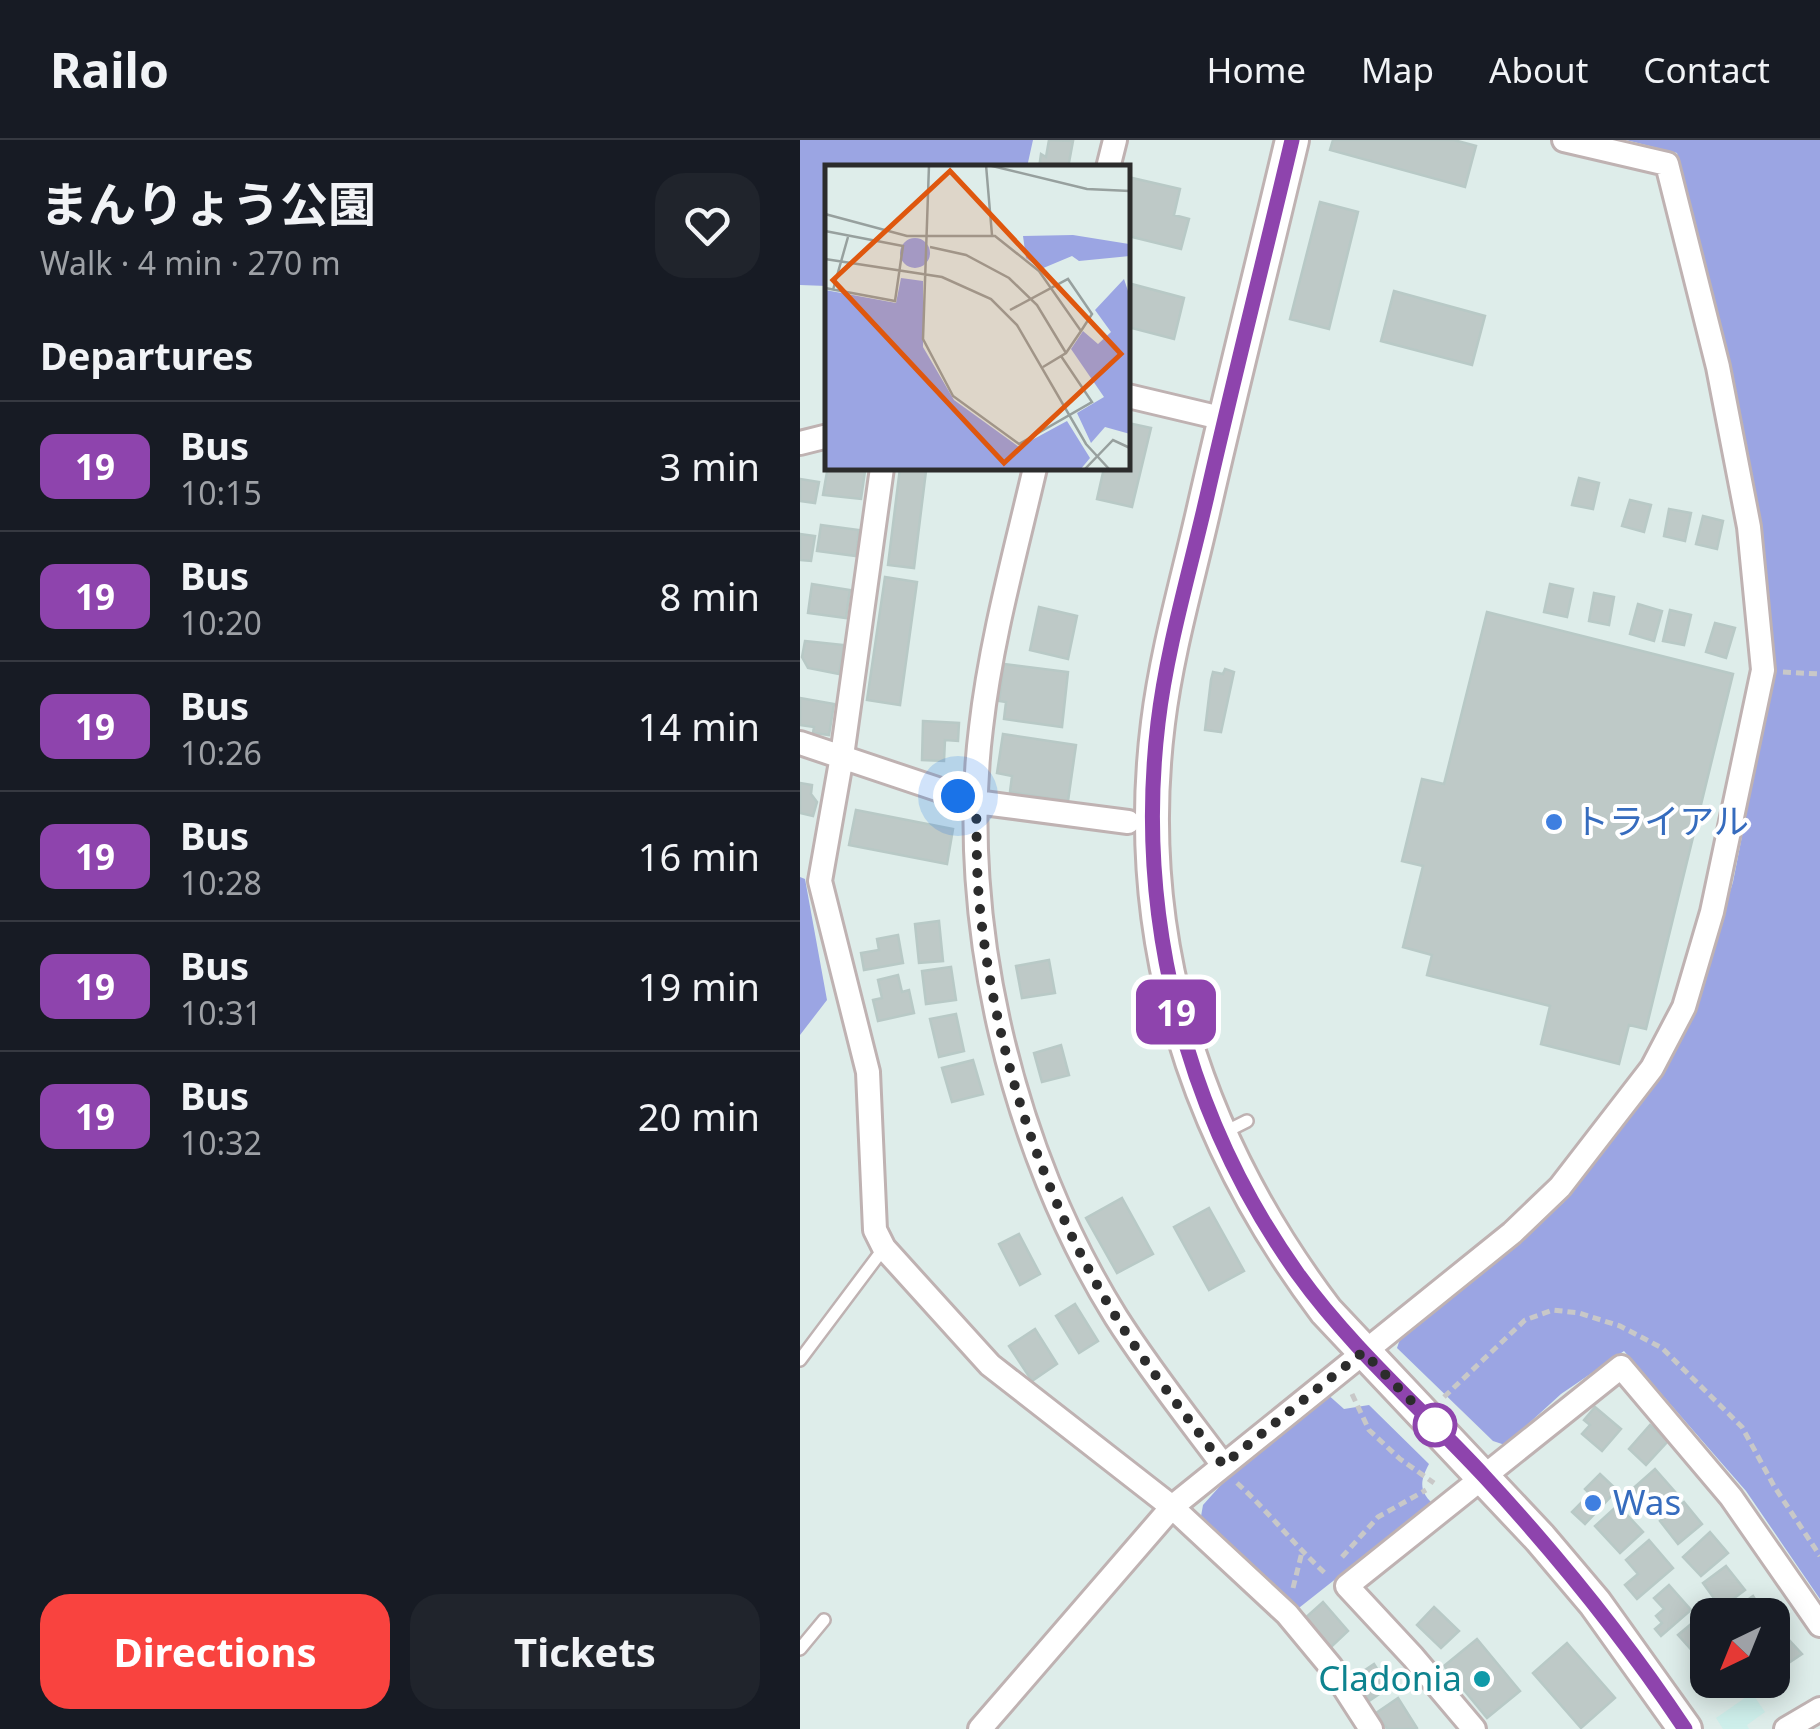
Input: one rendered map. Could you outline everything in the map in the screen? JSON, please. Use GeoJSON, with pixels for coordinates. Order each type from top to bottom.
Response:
{"type":"FeatureCollection","features":[{"type":"Feature","properties":{"kind":"street"},"geometry":{"type":"LineString","coordinates":[[1109,165],[1115,140]]}},
{"type":"Feature","properties":{"kind":"street"},"geometry":{"type":"LineString","coordinates":[[1292,140],[1166,675],[1153,777],[1153,824],[1156,898],[1174,1006],[1190,1062],[1233,1128],[1242,1183],[1297,1273],[1363,1352],[1484,1476],[1595,1603],[1685,1729]]}},
{"type":"Feature","properties":{"kind":"street"},"geometry":{"type":"LineString","coordinates":[[980,1729],[1172,1506],[1229,1473],[1363,1352],[1512,1232],[1560,1187],[1652,1068],[1684,1006],[1712,912],[1763,670],[1749,527],[1718,367],[1667,164],[1564,140]]}},
{"type":"Feature","properties":{"kind":"street"},"geometry":{"type":"LineString","coordinates":[[1130,396],[1224,419]]}},
{"type":"Feature","properties":{"kind":"street"},"geometry":{"type":"LineString","coordinates":[[800,442],[825,437]]}},
{"type":"Feature","properties":{"kind":"street"},"geometry":{"type":"LineString","coordinates":[[882,470],[842,756],[820,882],[868,1072],[874,1230],[884,1248],[990,1365],[1172,1506],[1281,1608],[1331,1667],[1371,1729]]}},
{"type":"Feature","properties":{"kind":"street"},"geometry":{"type":"LineString","coordinates":[[1035,470],[992,650],[980,730],[976,802],[980,907],[990,979],[1006,1050],[1047,1177],[1090,1271],[1116,1316],[1229,1473]]}},
{"type":"Feature","properties":{"kind":"street"},"geometry":{"type":"LineString","coordinates":[[800,743],[976,802],[1128,822]]}},
{"type":"Feature","properties":{"kind":"street"},"geometry":{"type":"LineString","coordinates":[[1474,1729],[1414,1656],[1337,1580],[1484,1476],[1621,1367],[1731,1497],[1820,1625]]}},
{"type":"Feature","properties":{"kind":"street"},"geometry":{"type":"LineString","coordinates":[[1786,1729],[1820,1708]]}},
{"type":"Feature","properties":{"kind":"lane"},"geometry":{"type":"LineString","coordinates":[[800,1360],[884,1248]]}},
{"type":"Feature","properties":{"kind":"lane"},"geometry":{"type":"LineString","coordinates":[[800,1649],[824,1620]]}},
{"type":"Feature","properties":{"kind":"path"},"geometry":{"type":"LineString","coordinates":[[1763,670],[1820,674]]}},
{"type":"Feature","properties":{"kind":"path"},"geometry":{"type":"LineString","coordinates":[[1229,1473],[1273,1516],[1302,1552],[1337,1580],[1378,1517],[1436,1481],[1400,1459],[1369,1430],[1354,1393],[1343,1398]]}},
{"type":"Feature","properties":{"kind":"path"},"geometry":{"type":"LineString","coordinates":[[1229,1473],[1250,1471]]}},
{"type":"Feature","properties":{"kind":"path"},"geometry":{"type":"LineString","coordinates":[[1281,1608],[1293,1593],[1302,1552]]}},
{"type":"Feature","properties":{"kind":"shaded area"},"geometry":{"type":"Polygon","coordinates":[[[800,140],[1033,140],[1027,165],[825,165],[825,286],[800,285],[800,140]]]}},
{"type":"Feature","properties":{"kind":"shaded area"},"geometry":{"type":"Polygon","coordinates":[[[1626,140],[1820,140],[1820,1599],[1746,1491],[1624,1351],[1561,1394],[1505,1445],[1493,1441],[1397,1348],[1401,1336],[1563,1203],[1688,1028],[1733,882],[1772,683],[1774,650],[1732,377],[1677,153],[1626,140]]]}},
{"type":"Feature","properties":{"kind":"shaded area"},"geometry":{"type":"Polygon","coordinates":[[[800,877],[805,879],[827,1000],[800,1035],[800,877]]]}},
{"type":"Feature","properties":{"kind":"shaded area"},"geometry":{"type":"Polygon","coordinates":[[[1326,1393],[1344,1409],[1369,1405],[1429,1464],[1422,1484],[1432,1503],[1295,1611],[1200,1522],[1203,1505],[1229,1476],[1326,1393]]]}},
{"type":"Feature","properties":{"kind":"shaded area"},"geometry":{"type":"Polygon","coordinates":[[[1745,1698],[1755,1698],[1765,1712],[1747,1725],[1749,1729],[1723,1729],[1716,1718],[1745,1698]]]}},
{"type":"Feature","properties":{"kind":"building"},"geometry":{"type":"Polygon","coordinates":[[[1049,140],[1073,141],[1069,165],[1039,165],[1041,154],[1046,157],[1049,140]]]}},
{"type":"Feature","properties":{"kind":"building"},"geometry":{"type":"Polygon","coordinates":[[[1333,140],[1454,140],[1476,146],[1465,187],[1330,150],[1333,140]]]}},
{"type":"Feature","properties":{"kind":"building"},"geometry":{"type":"Polygon","coordinates":[[[1130,177],[1180,189],[1174,215],[1189,219],[1181,249],[1130,236],[1130,177]]]}},
{"type":"Feature","properties":{"kind":"building"},"geometry":{"type":"Polygon","coordinates":[[[1320,202],[1358,212],[1329,329],[1290,319],[1320,202]]]}},
{"type":"Feature","properties":{"kind":"building"},"geometry":{"type":"Polygon","coordinates":[[[1130,284],[1184,298],[1174,339],[1130,328],[1130,284]]]}},
{"type":"Feature","properties":{"kind":"building"},"geometry":{"type":"Polygon","coordinates":[[[1394,291],[1485,316],[1472,365],[1381,341],[1394,291]]]}},
{"type":"Feature","properties":{"kind":"building"},"geometry":{"type":"Polygon","coordinates":[[[1130,423],[1151,428],[1132,507],[1097,499],[1104,470],[1130,470],[1130,423]]]}},
{"type":"Feature","properties":{"kind":"building"},"geometry":{"type":"Polygon","coordinates":[[[827,470],[865,471],[861,499],[823,495],[827,470]]]}},
{"type":"Feature","properties":{"kind":"building"},"geometry":{"type":"Polygon","coordinates":[[[900,470],[926,471],[914,568],[888,565],[900,470]]]}},
{"type":"Feature","properties":{"kind":"building"},"geometry":{"type":"Polygon","coordinates":[[[1579,478],[1599,483],[1593,509],[1572,505],[1579,478]]]}},
{"type":"Feature","properties":{"kind":"building"},"geometry":{"type":"Polygon","coordinates":[[[800,479],[819,482],[815,503],[800,501],[800,479]]]}},
{"type":"Feature","properties":{"kind":"building"},"geometry":{"type":"Polygon","coordinates":[[[1630,500],[1651,505],[1644,532],[1622,526],[1630,500]]]}},
{"type":"Feature","properties":{"kind":"building"},"geometry":{"type":"Polygon","coordinates":[[[1669,509],[1691,513],[1685,541],[1664,536],[1669,509]]]}},
{"type":"Feature","properties":{"kind":"building"},"geometry":{"type":"Polygon","coordinates":[[[1703,516],[1723,521],[1717,549],[1696,544],[1703,516]]]}},
{"type":"Feature","properties":{"kind":"building"},"geometry":{"type":"Polygon","coordinates":[[[821,525],[859,530],[856,556],[817,551],[821,525]]]}},
{"type":"Feature","properties":{"kind":"building"},"geometry":{"type":"Polygon","coordinates":[[[800,534],[815,536],[811,561],[800,560],[800,534]]]}},
{"type":"Feature","properties":{"kind":"building"},"geometry":{"type":"Polygon","coordinates":[[[885,577],[917,582],[900,705],[867,700],[885,577]]]}},
{"type":"Feature","properties":{"kind":"building"},"geometry":{"type":"Polygon","coordinates":[[[812,584],[850,590],[846,618],[808,613],[812,584]]]}},
{"type":"Feature","properties":{"kind":"building"},"geometry":{"type":"Polygon","coordinates":[[[1550,584],[1573,589],[1567,617],[1544,612],[1550,584]]]}},
{"type":"Feature","properties":{"kind":"building"},"geometry":{"type":"Polygon","coordinates":[[[1594,593],[1614,597],[1609,625],[1589,621],[1594,593]]]}},
{"type":"Feature","properties":{"kind":"building"},"geometry":{"type":"Polygon","coordinates":[[[1638,604],[1662,611],[1654,641],[1630,634],[1638,604]]]}},
{"type":"Feature","properties":{"kind":"building"},"geometry":{"type":"Polygon","coordinates":[[[1039,607],[1077,616],[1068,659],[1030,650],[1039,607]]]}},
{"type":"Feature","properties":{"kind":"building"},"geometry":{"type":"Polygon","coordinates":[[[1670,610],[1691,615],[1684,645],[1663,641],[1670,610]]]}},
{"type":"Feature","properties":{"kind":"building","name":"トライアル"},"geometry":{"type":"Polygon","coordinates":[[[1487,612],[1733,674],[1646,1029],[1629,1025],[1619,1064],[1541,1044],[1550,1006],[1427,975],[1432,955],[1403,947],[1423,866],[1402,861],[1422,779],[1444,784],[1487,612]]]}},
{"type":"Feature","properties":{"kind":"building"},"geometry":{"type":"Polygon","coordinates":[[[1715,623],[1735,628],[1726,658],[1706,652],[1715,623]]]}},
{"type":"Feature","properties":{"kind":"building"},"geometry":{"type":"Polygon","coordinates":[[[805,641],[844,645],[839,674],[808,668],[802,657],[805,641]]]}},
{"type":"Feature","properties":{"kind":"building"},"geometry":{"type":"Polygon","coordinates":[[[1004,664],[1068,672],[1062,727],[1004,719],[1006,702],[999,701],[1004,664]]]}},
{"type":"Feature","properties":{"kind":"building"},"geometry":{"type":"Polygon","coordinates":[[[1225,669],[1234,672],[1221,732],[1205,730],[1213,672],[1223,674],[1225,669]]]}},
{"type":"Feature","properties":{"kind":"building"},"geometry":{"type":"Polygon","coordinates":[[[800,698],[834,704],[829,735],[813,733],[814,727],[800,725],[800,698]]]}},
{"type":"Feature","properties":{"kind":"building"},"geometry":{"type":"Polygon","coordinates":[[[923,721],[959,723],[958,741],[945,740],[944,761],[922,760],[923,721]]]}},
{"type":"Feature","properties":{"kind":"building"},"geometry":{"type":"Polygon","coordinates":[[[1003,734],[1076,745],[1068,801],[1010,792],[1012,776],[997,773],[1003,734]]]}},
{"type":"Feature","properties":{"kind":"building"},"geometry":{"type":"Polygon","coordinates":[[[800,783],[812,785],[811,794],[817,802],[813,816],[800,813],[800,783]]]}},
{"type":"Feature","properties":{"kind":"building"},"geometry":{"type":"Polygon","coordinates":[[[856,810],[953,829],[947,864],[849,845],[856,810]]]}},
{"type":"Feature","properties":{"kind":"building"},"geometry":{"type":"Polygon","coordinates":[[[939,921],[943,961],[919,963],[915,924],[939,921]]]}},
{"type":"Feature","properties":{"kind":"building"},"geometry":{"type":"Polygon","coordinates":[[[898,935],[903,963],[864,970],[861,953],[879,950],[877,939],[898,935]]]}},
{"type":"Feature","properties":{"kind":"building"},"geometry":{"type":"Polygon","coordinates":[[[1049,960],[1055,993],[1022,998],[1016,966],[1049,960]]]}},
{"type":"Feature","properties":{"kind":"building"},"geometry":{"type":"Polygon","coordinates":[[[951,967],[956,1000],[926,1004],[922,971],[951,967]]]}},
{"type":"Feature","properties":{"kind":"building"},"geometry":{"type":"Polygon","coordinates":[[[898,975],[902,992],[909,990],[914,1013],[878,1021],[873,1000],[882,998],[878,980],[898,975]]]}},
{"type":"Feature","properties":{"kind":"building"},"geometry":{"type":"Polygon","coordinates":[[[956,1014],[964,1051],[939,1057],[930,1019],[956,1014]]]}},
{"type":"Feature","properties":{"kind":"building"},"geometry":{"type":"Polygon","coordinates":[[[1061,1045],[1069,1075],[1042,1082],[1034,1053],[1061,1045]]]}},
{"type":"Feature","properties":{"kind":"building"},"geometry":{"type":"Polygon","coordinates":[[[973,1060],[983,1094],[952,1102],[942,1068],[973,1060]]]}},
{"type":"Feature","properties":{"kind":"building"},"geometry":{"type":"Polygon","coordinates":[[[1122,1198],[1153,1254],[1117,1273],[1086,1218],[1122,1198]]]}},
{"type":"Feature","properties":{"kind":"building"},"geometry":{"type":"Polygon","coordinates":[[[1209,1208],[1244,1271],[1209,1290],[1174,1227],[1209,1208]]]}},
{"type":"Feature","properties":{"kind":"building"},"geometry":{"type":"Polygon","coordinates":[[[1019,1234],[1040,1274],[1020,1285],[999,1244],[1019,1234]]]}},
{"type":"Feature","properties":{"kind":"building"},"geometry":{"type":"Polygon","coordinates":[[[1075,1304],[1098,1341],[1079,1353],[1056,1316],[1075,1304]]]}},
{"type":"Feature","properties":{"kind":"building"},"geometry":{"type":"Polygon","coordinates":[[[1035,1329],[1057,1364],[1032,1381],[1009,1346],[1035,1329]]]}},
{"type":"Feature","properties":{"kind":"building"},"geometry":{"type":"Polygon","coordinates":[[[1595,1407],[1621,1429],[1602,1451],[1582,1434],[1590,1425],[1584,1420],[1595,1407]]]}},
{"type":"Feature","properties":{"kind":"building"},"geometry":{"type":"Polygon","coordinates":[[[1650,1425],[1668,1441],[1646,1465],[1629,1449],[1650,1425]]]}},
{"type":"Feature","properties":{"kind":"building"},"geometry":{"type":"Polygon","coordinates":[[[1655,1469],[1676,1493],[1651,1515],[1630,1491],[1655,1469]]]}},
{"type":"Feature","properties":{"kind":"building","name":"Was"},"geometry":{"type":"Polygon","coordinates":[[[1600,1474],[1617,1490],[1585,1524],[1572,1512],[1590,1494],[1585,1489],[1600,1474]]]}},
{"type":"Feature","properties":{"kind":"building"},"geometry":{"type":"Polygon","coordinates":[[[1684,1502],[1702,1524],[1678,1544],[1660,1521],[1684,1502]]]}},
{"type":"Feature","properties":{"kind":"building"},"geometry":{"type":"Polygon","coordinates":[[[1618,1505],[1643,1532],[1620,1553],[1595,1526],[1618,1505]]]}},
{"type":"Feature","properties":{"kind":"building"},"geometry":{"type":"Polygon","coordinates":[[[1710,1532],[1728,1553],[1701,1576],[1683,1557],[1710,1532]]]}},
{"type":"Feature","properties":{"kind":"building"},"geometry":{"type":"Polygon","coordinates":[[[1649,1540],[1673,1568],[1637,1599],[1625,1585],[1638,1574],[1626,1560],[1649,1540]]]}},
{"type":"Feature","properties":{"kind":"building"},"geometry":{"type":"Polygon","coordinates":[[[1726,1566],[1745,1590],[1734,1598],[1714,1598],[1703,1583],[1726,1566]]]}},
{"type":"Feature","properties":{"kind":"building"},"geometry":{"type":"Polygon","coordinates":[[[1669,1585],[1690,1609],[1661,1636],[1655,1629],[1662,1623],[1656,1616],[1664,1609],[1654,1598],[1669,1585]]]}},
{"type":"Feature","properties":{"kind":"building"},"geometry":{"type":"Polygon","coordinates":[[[1323,1602],[1348,1631],[1330,1648],[1304,1619],[1323,1602]]]}},
{"type":"Feature","properties":{"kind":"building"},"geometry":{"type":"Polygon","coordinates":[[[1434,1607],[1459,1631],[1441,1648],[1417,1625],[1434,1607]]]}},
{"type":"Feature","properties":{"kind":"building"},"geometry":{"type":"Polygon","coordinates":[[[1690,1625],[1690,1648],[1678,1635],[1690,1625]]]}},
{"type":"Feature","properties":{"kind":"building","name":"Cladonia"},"geometry":{"type":"Polygon","coordinates":[[[1477,1639],[1520,1691],[1487,1718],[1444,1666],[1477,1639]]]}},
{"type":"Feature","properties":{"kind":"building"},"geometry":{"type":"Polygon","coordinates":[[[1790,1641],[1802,1654],[1790,1662],[1790,1641]]]}},
{"type":"Feature","properties":{"kind":"building"},"geometry":{"type":"Polygon","coordinates":[[[1567,1643],[1615,1698],[1581,1728],[1533,1673],[1567,1643]]]}},
{"type":"Feature","properties":{"kind":"building"},"geometry":{"type":"Polygon","coordinates":[[[1374,1664],[1381,1675],[1389,1670],[1397,1682],[1369,1701],[1353,1678],[1374,1664]]]}},
{"type":"Feature","properties":{"kind":"building"},"geometry":{"type":"Polygon","coordinates":[[[1398,1698],[1416,1729],[1387,1729],[1376,1713],[1398,1698]]]}},
{"type":"Feature","properties":{"kind":"bus line","name":"19"},"geometry":{"type":"LineString","coordinates":[[1292,140],[1224,419],[1158,722],[1153,777],[1156,898],[1174,1006],[1190,1062],[1219,1135],[1242,1183],[1297,1273],[1363,1352],[1484,1476],[1595,1603],[1685,1729]]}},
{"type":"Feature","properties":{"kind":"place","name":"トライアル"},"geometry":{"type":"Point","coordinates":[1554,822]}},
{"type":"Feature","properties":{"kind":"place","name":"Was"},"geometry":{"type":"Point","coordinates":[1593,1503]}},
{"type":"Feature","properties":{"kind":"place","name":"Cladonia"},"geometry":{"type":"Point","coordinates":[1482,1679]}},
{"type":"Feature","properties":{"kind":"route"},"geometry":{"type":"LineString","coordinates":[[958,796],[976,802],[980,907],[990,979],[1006,1050],[1047,1177],[1090,1271],[1116,1316],[1223,1465],[1363,1352],[1435,1425]]}}]}
